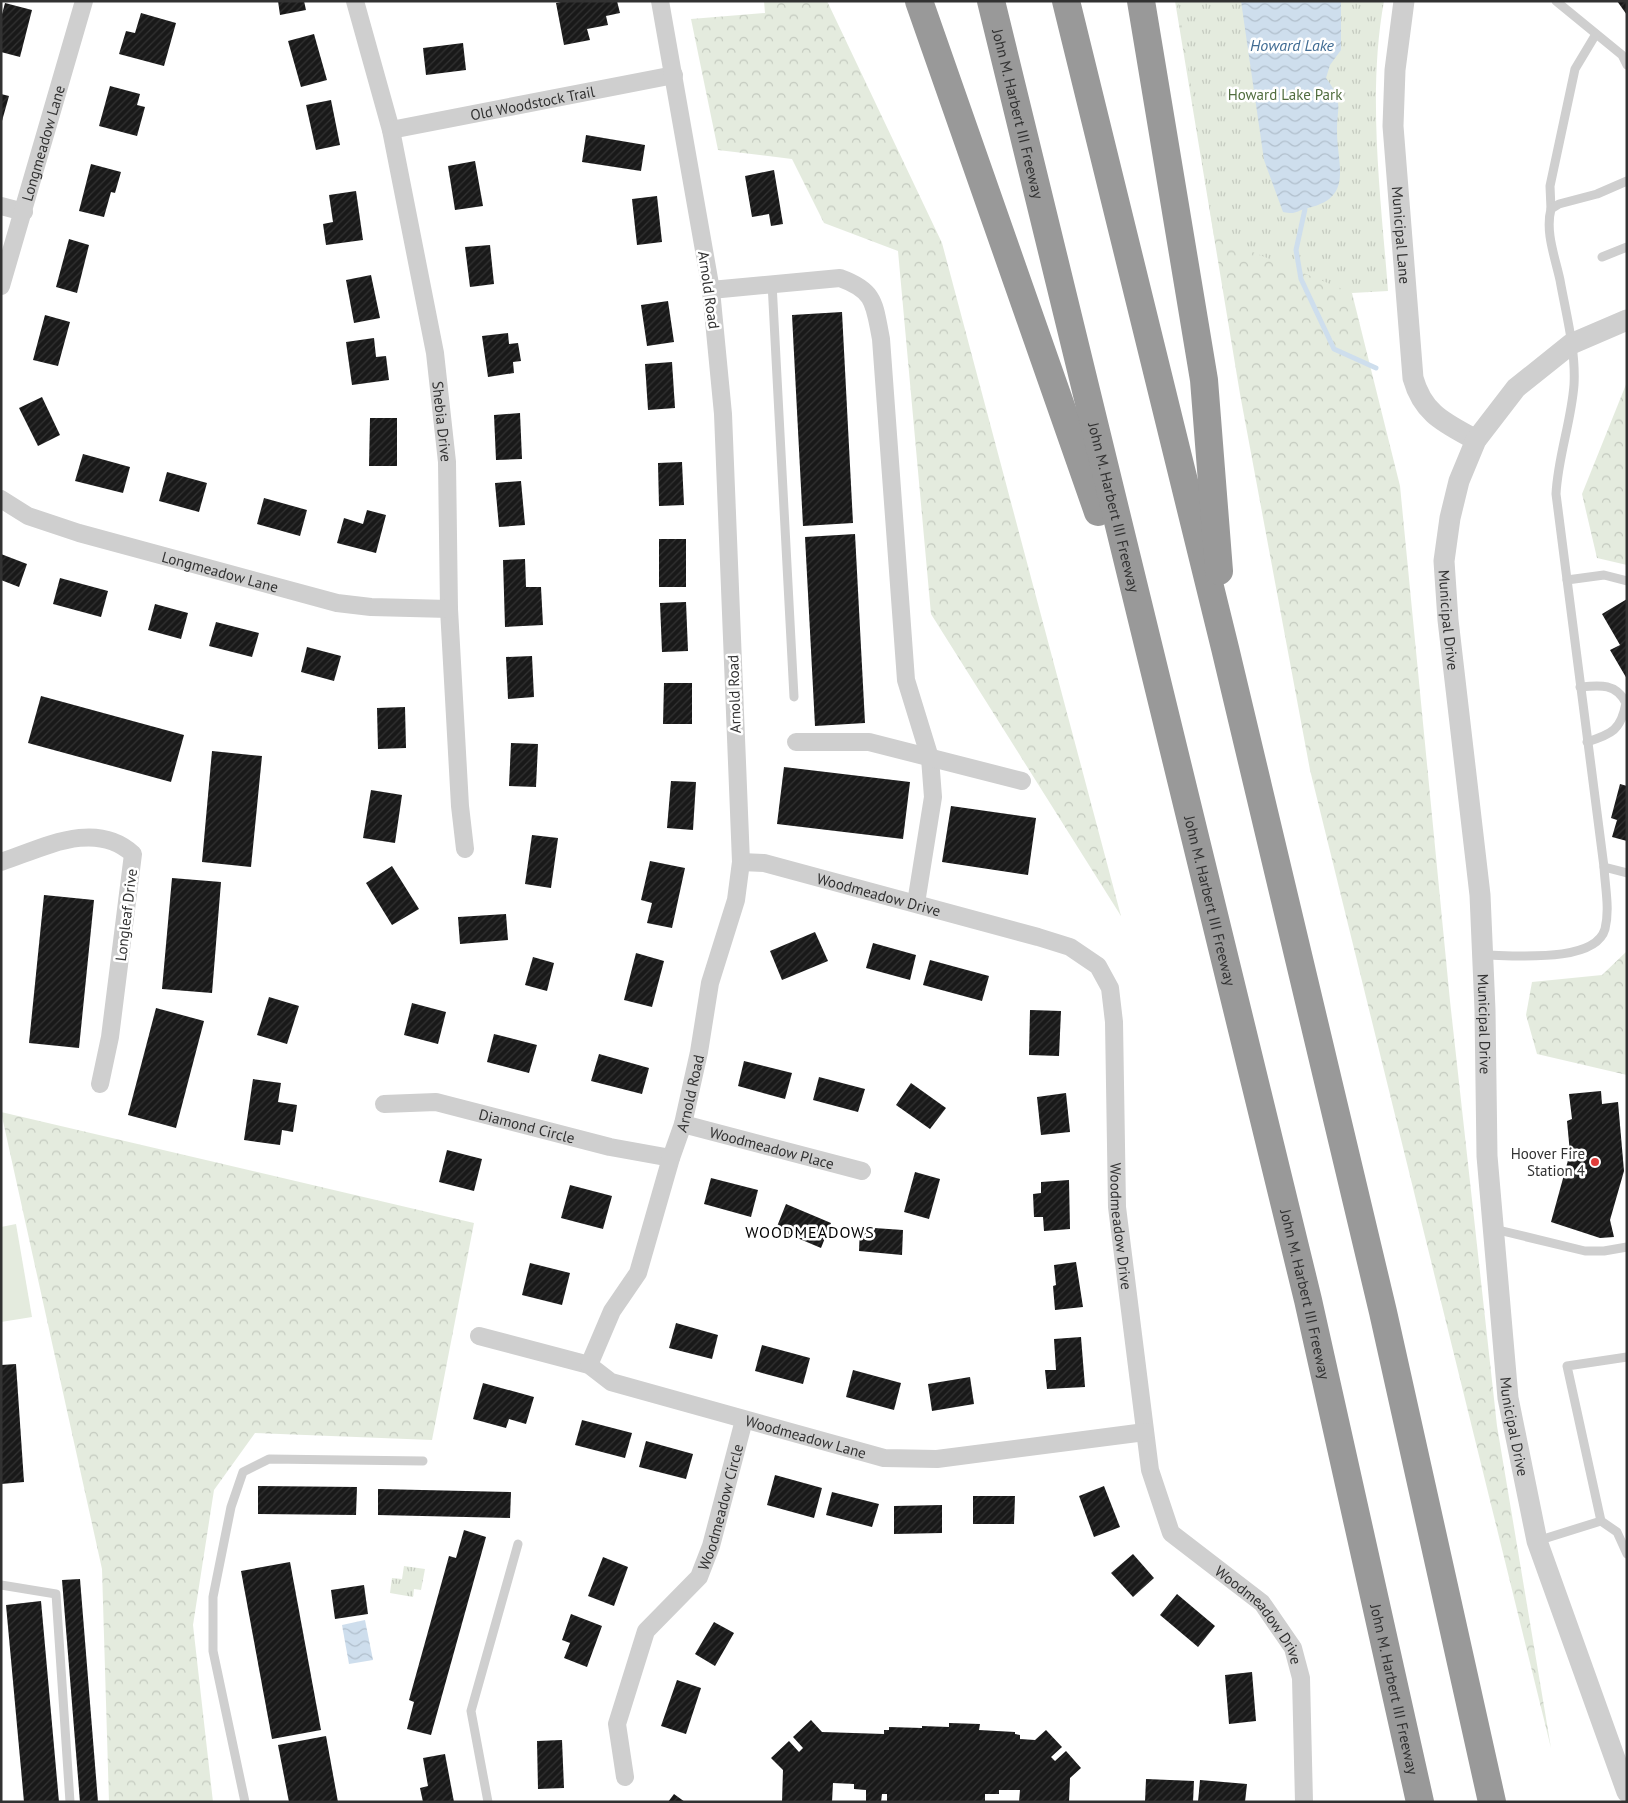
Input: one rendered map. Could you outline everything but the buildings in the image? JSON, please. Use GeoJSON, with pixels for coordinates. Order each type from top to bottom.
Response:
{"type":"FeatureCollection","features":[{"type":"Feature","properties":{"kind":"highway"},"geometry":{"type":"LineString","coordinates":[[919,1],[1005,241],[1151,665]]}},
{"type":"Feature","properties":{"kind":"highway","name":"John M. Harbert III Freeway"},"geometry":{"type":"LineString","coordinates":[[991,1],[1151,665],[1308,1300],[1420,1802]]}},
{"type":"Feature","properties":{"kind":"highway"},"geometry":{"type":"LineString","coordinates":[[1066,1],[1224,648],[1383,1312],[1492,1802]]}},
{"type":"Feature","properties":{"kind":"highway"},"geometry":{"type":"LineString","coordinates":[[1141,1],[1204,380],[1224,648]]}},
{"type":"Feature","properties":{"kind":"street","name":"Longmeadow Lane"},"geometry":{"type":"LineString","coordinates":[[1,286],[84,1]]}},
{"type":"Feature","properties":{"kind":"street","name":"Shebia Drive"},"geometry":{"type":"LineString","coordinates":[[356,1],[391,130],[435,353],[447,462],[449,609],[460,806],[465,849]]}},
{"type":"Feature","properties":{"kind":"street","name":"Arnold Road"},"geometry":{"type":"LineString","coordinates":[[589,1366],[612,1311],[638,1273],[670,1158],[682,1124],[699,1052],[710,983],[736,900],[741,862],[722,414],[711,290],[660,1]]}},
{"type":"Feature","properties":{"kind":"street","name":"Municipal Lane"},"geometry":{"type":"LineString","coordinates":[[1404,1],[1395,70],[1393,126],[1413,378],[1418,395],[1429,411],[1476,440]]}},
{"type":"Feature","properties":{"kind":"street","name":"Old Woodstock Trail"},"geometry":{"type":"LineString","coordinates":[[391,130],[674,75]]}},
{"type":"Feature","properties":{"kind":"street"},"geometry":{"type":"LineString","coordinates":[[1,206],[24,212]]}},
{"type":"Feature","properties":{"kind":"street"},"geometry":{"type":"LineString","coordinates":[[711,290],[840,278],[858,285],[873,300],[881,339],[906,680],[930,758],[933,796],[916,902]]}},
{"type":"Feature","properties":{"kind":"street","name":"Municipal Drive"},"geometry":{"type":"LineString","coordinates":[[1627,320],[1571,344],[1516,388],[1476,440],[1459,481],[1450,518],[1444,562],[1448,620],[1480,895],[1487,1156],[1508,1398],[1537,1541],[1627,1792]]}},
{"type":"Feature","properties":{"kind":"street","name":"Longmeadow Lane"},"geometry":{"type":"LineString","coordinates":[[1,498],[28,516],[78,533],[338,603],[371,607],[449,609]]}},
{"type":"Feature","properties":{"kind":"street"},"geometry":{"type":"LineString","coordinates":[[796,742],[869,742],[1022,780]]}},
{"type":"Feature","properties":{"kind":"street","name":"Longleaf Drive"},"geometry":{"type":"LineString","coordinates":[[1,862],[68,839],[90,836],[111,839],[133,854],[110,1036],[100,1084]]}},
{"type":"Feature","properties":{"kind":"street","name":"Woodmeadow Drive"},"geometry":{"type":"LineString","coordinates":[[741,862],[764,864],[916,902],[1070,947],[1098,966],[1110,988],[1114,1022],[1117,1208],[1150,1470],[1171,1533],[1262,1603],[1293,1648],[1301,1678],[1304,1802]]}},
{"type":"Feature","properties":{"kind":"street","name":"Diamond Circle"},"geometry":{"type":"LineString","coordinates":[[384,1104],[436,1102],[610,1147],[670,1158]]}},
{"type":"Feature","properties":{"kind":"street","name":"Woodmeadow Place"},"geometry":{"type":"LineString","coordinates":[[682,1124],[862,1171]]}},
{"type":"Feature","properties":{"kind":"street","name":"Woodmeadow Lane"},"geometry":{"type":"LineString","coordinates":[[479,1336],[589,1366],[611,1382],[884,1458],[907,1460],[937,1459],[1145,1432]]}},
{"type":"Feature","properties":{"kind":"street","name":"Woodmeadow Circle"},"geometry":{"type":"LineString","coordinates":[[625,1777],[617,1724],[646,1631],[699,1577],[711,1546],[744,1420]]}},
{"type":"Feature","properties":{"kind":"lane"},"geometry":{"type":"LineString","coordinates":[[1556,1],[1622,55],[1627,65]]}},
{"type":"Feature","properties":{"kind":"lane"},"geometry":{"type":"LineString","coordinates":[[1483,955],[1547,954],[1583,951],[1594,944],[1604,931],[1607,912],[1604,867],[1556,494],[1557,466],[1574,384],[1571,344],[1557,263],[1547,223],[1551,209],[1550,186],[1575,69],[1596,34]]}},
{"type":"Feature","properties":{"kind":"lane"},"geometry":{"type":"LineString","coordinates":[[1551,209],[1559,204],[1597,194],[1626,181]]}},
{"type":"Feature","properties":{"kind":"lane"},"geometry":{"type":"LineString","coordinates":[[1602,257],[1627,247]]}},
{"type":"Feature","properties":{"kind":"lane"},"geometry":{"type":"LineString","coordinates":[[772,283],[794,698]]}},
{"type":"Feature","properties":{"kind":"lane"},"geometry":{"type":"LineString","coordinates":[[1567,580],[1604,575],[1627,581]]}},
{"type":"Feature","properties":{"kind":"lane"},"geometry":{"type":"LineString","coordinates":[[1580,686],[1603,685],[1615,688],[1626,703],[1623,717],[1617,728],[1606,736],[1587,742]]}},
{"type":"Feature","properties":{"kind":"lane"},"geometry":{"type":"LineString","coordinates":[[1604,867],[1627,873]]}},
{"type":"Feature","properties":{"kind":"lane"},"geometry":{"type":"LineString","coordinates":[[1494,1229],[1585,1251],[1604,1252],[1627,1247]]}},
{"type":"Feature","properties":{"kind":"lane"},"geometry":{"type":"LineString","coordinates":[[1627,1357],[1567,1366],[1601,1521],[1617,1532],[1627,1554]]}},
{"type":"Feature","properties":{"kind":"lane"},"geometry":{"type":"LineString","coordinates":[[245,1802],[213,1651],[213,1597],[231,1507],[243,1472],[269,1459],[423,1461]]}},
{"type":"Feature","properties":{"kind":"lane"},"geometry":{"type":"LineString","coordinates":[[1537,1541],[1601,1521]]}},
{"type":"Feature","properties":{"kind":"lane"},"geometry":{"type":"LineString","coordinates":[[488,1802],[471,1711],[518,1544]]}},
{"type":"Feature","properties":{"kind":"lane"},"geometry":{"type":"LineString","coordinates":[[1,1585],[56,1594],[70,1802]]}},
{"type":"Feature","properties":{"kind":"green space"},"geometry":{"type":"Polygon","coordinates":[[[764,1],[827,1],[942,243],[1121,916],[931,614],[898,251],[824,223],[792,159],[718,150],[691,19],[765,13],[764,1]]]}},
{"type":"Feature","properties":{"kind":"green space"},"geometry":{"type":"Polygon","coordinates":[[[1175,1],[1241,1],[1283,212],[1352,293],[1400,486],[1450,1001],[1497,1426],[1551,1748],[1310,770],[1240,394],[1175,1]]]}},
{"type":"Feature","properties":{"kind":"green space","name":"Howard Lake Park"},"geometry":{"type":"Polygon","coordinates":[[[1178,1],[1384,1],[1376,72],[1376,109],[1379,183],[1388,291],[1352,293],[1214,236],[1178,1]]]}},
{"type":"Feature","properties":{"kind":"green space"},"geometry":{"type":"Polygon","coordinates":[[[1627,382],[1627,565],[1597,558],[1582,494],[1627,382]]]}},
{"type":"Feature","properties":{"kind":"green space"},"geometry":{"type":"Polygon","coordinates":[[[1627,951],[1627,1075],[1537,1054],[1526,1015],[1532,982],[1602,975],[1627,951]]]}},
{"type":"Feature","properties":{"kind":"green space"},"geometry":{"type":"Polygon","coordinates":[[[1,1112],[474,1223],[432,1440],[255,1433],[214,1490],[193,1625],[213,1802],[109,1802],[102,1569],[1,1112]]]}},
{"type":"Feature","properties":{"kind":"green space"},"geometry":{"type":"Polygon","coordinates":[[[16,1224],[32,1317],[1,1322],[1,1227],[16,1224]]]}},
{"type":"Feature","properties":{"kind":"green space"},"geometry":{"type":"Polygon","coordinates":[[[404,1566],[425,1569],[421,1590],[414,1589],[413,1597],[390,1593],[392,1578],[402,1579],[404,1566]]]}},
{"type":"Feature","properties":{"kind":"water","name":"Howard Lake"},"geometry":{"type":"Polygon","coordinates":[[[1241,1],[1341,1],[1341,50],[1330,65],[1326,78],[1332,86],[1338,104],[1337,131],[1340,178],[1332,197],[1322,203],[1294,213],[1283,212],[1264,160],[1241,1]]]}},
{"type":"Feature","properties":{"kind":"water"},"geometry":{"type":"Polygon","coordinates":[[[365,1620],[373,1660],[349,1664],[342,1625],[365,1620]]]}},
{"type":"Feature","properties":{"kind":"waterway"},"geometry":{"type":"LineString","coordinates":[[1305,209],[1296,250],[1301,279],[1334,349],[1376,368]]}},
{"type":"Feature","properties":{"kind":"place","name":"Hoover Fire Station 4"},"geometry":{"type":"Point","coordinates":[1595,1162]}},
{"type":"Feature","properties":{"kind":"district","name":"WOODMEADOWS"},"geometry":{"type":"Point","coordinates":[810,1232]}}]}
